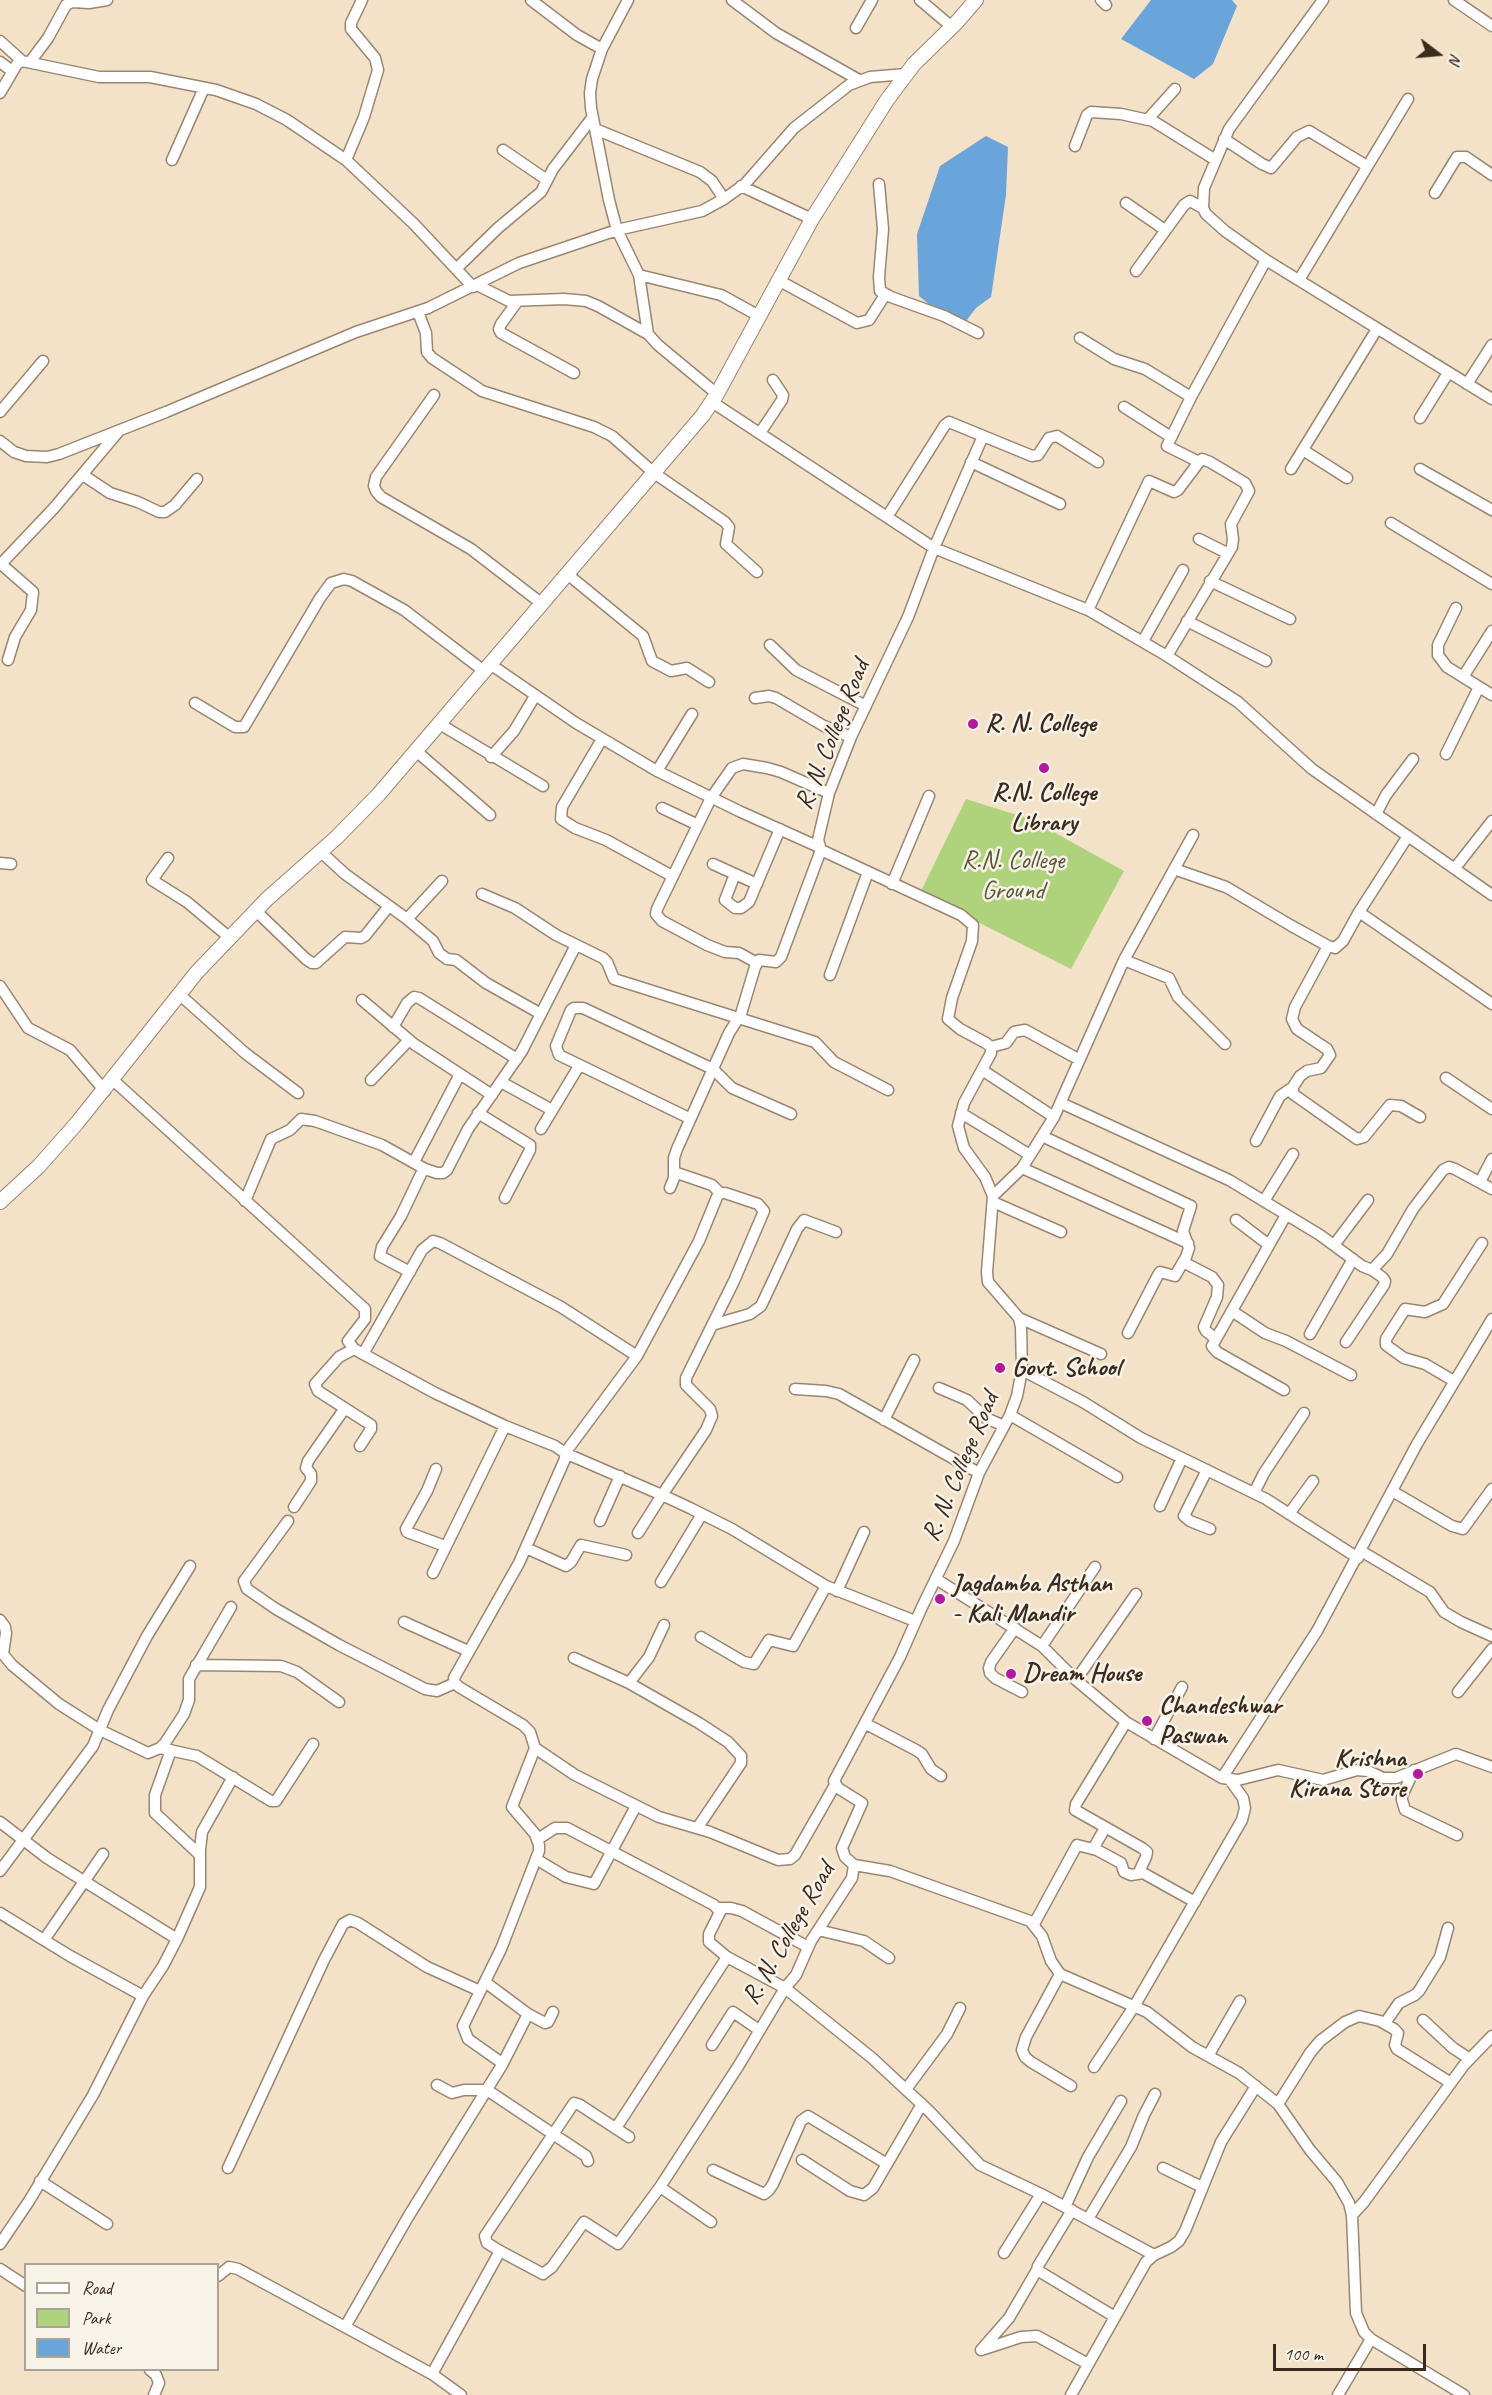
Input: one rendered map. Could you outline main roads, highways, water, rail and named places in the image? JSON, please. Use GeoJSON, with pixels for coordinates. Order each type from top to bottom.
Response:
{"type":"FeatureCollection","features":[{"type":"Feature","properties":{"kind":"main road"},"geometry":{"type":"LineString","coordinates":[[2,1195],[46,1157],[109,1085],[179,994],[230,938],[379,794],[654,473],[715,398],[812,219],[850,156],[906,74],[976,0]]}},
{"type":"Feature","properties":{"kind":"water"},"geometry":{"type":"Polygon","coordinates":[[[1151,0],[1232,0],[1237,6],[1213,64],[1194,79],[1121,39],[1151,0]]]}},
{"type":"Feature","properties":{"kind":"water"},"geometry":{"type":"Polygon","coordinates":[[[986,136],[1008,147],[1006,195],[991,297],[976,308],[966,321],[936,310],[919,296],[917,234],[940,166],[986,136]]]}},
{"type":"Feature","properties":{"kind":"place","name":"R. N. College"},"geometry":{"type":"Point","coordinates":[973,724]}},
{"type":"Feature","properties":{"kind":"place","name":"R.N. College Library"},"geometry":{"type":"Point","coordinates":[1044,768]}},
{"type":"Feature","properties":{"kind":"place","name":"Govt. School"},"geometry":{"type":"Point","coordinates":[1000,1368]}},
{"type":"Feature","properties":{"kind":"place","name":"Jagdamba Asthan - Kali Mandir"},"geometry":{"type":"Point","coordinates":[940,1599]}},
{"type":"Feature","properties":{"kind":"place","name":"Dream House"},"geometry":{"type":"Point","coordinates":[1011,1674]}},
{"type":"Feature","properties":{"kind":"place","name":"Chandeshwar Paswan"},"geometry":{"type":"Point","coordinates":[1147,1721]}},
{"type":"Feature","properties":{"kind":"place","name":"Krishna Kirana Store"},"geometry":{"type":"Point","coordinates":[1418,1774]}},
{"type":"Feature","properties":{"kind":"park label","name":"R.N. College Ground"},"geometry":{"type":"Point","coordinates":[1013,876]}}]}
